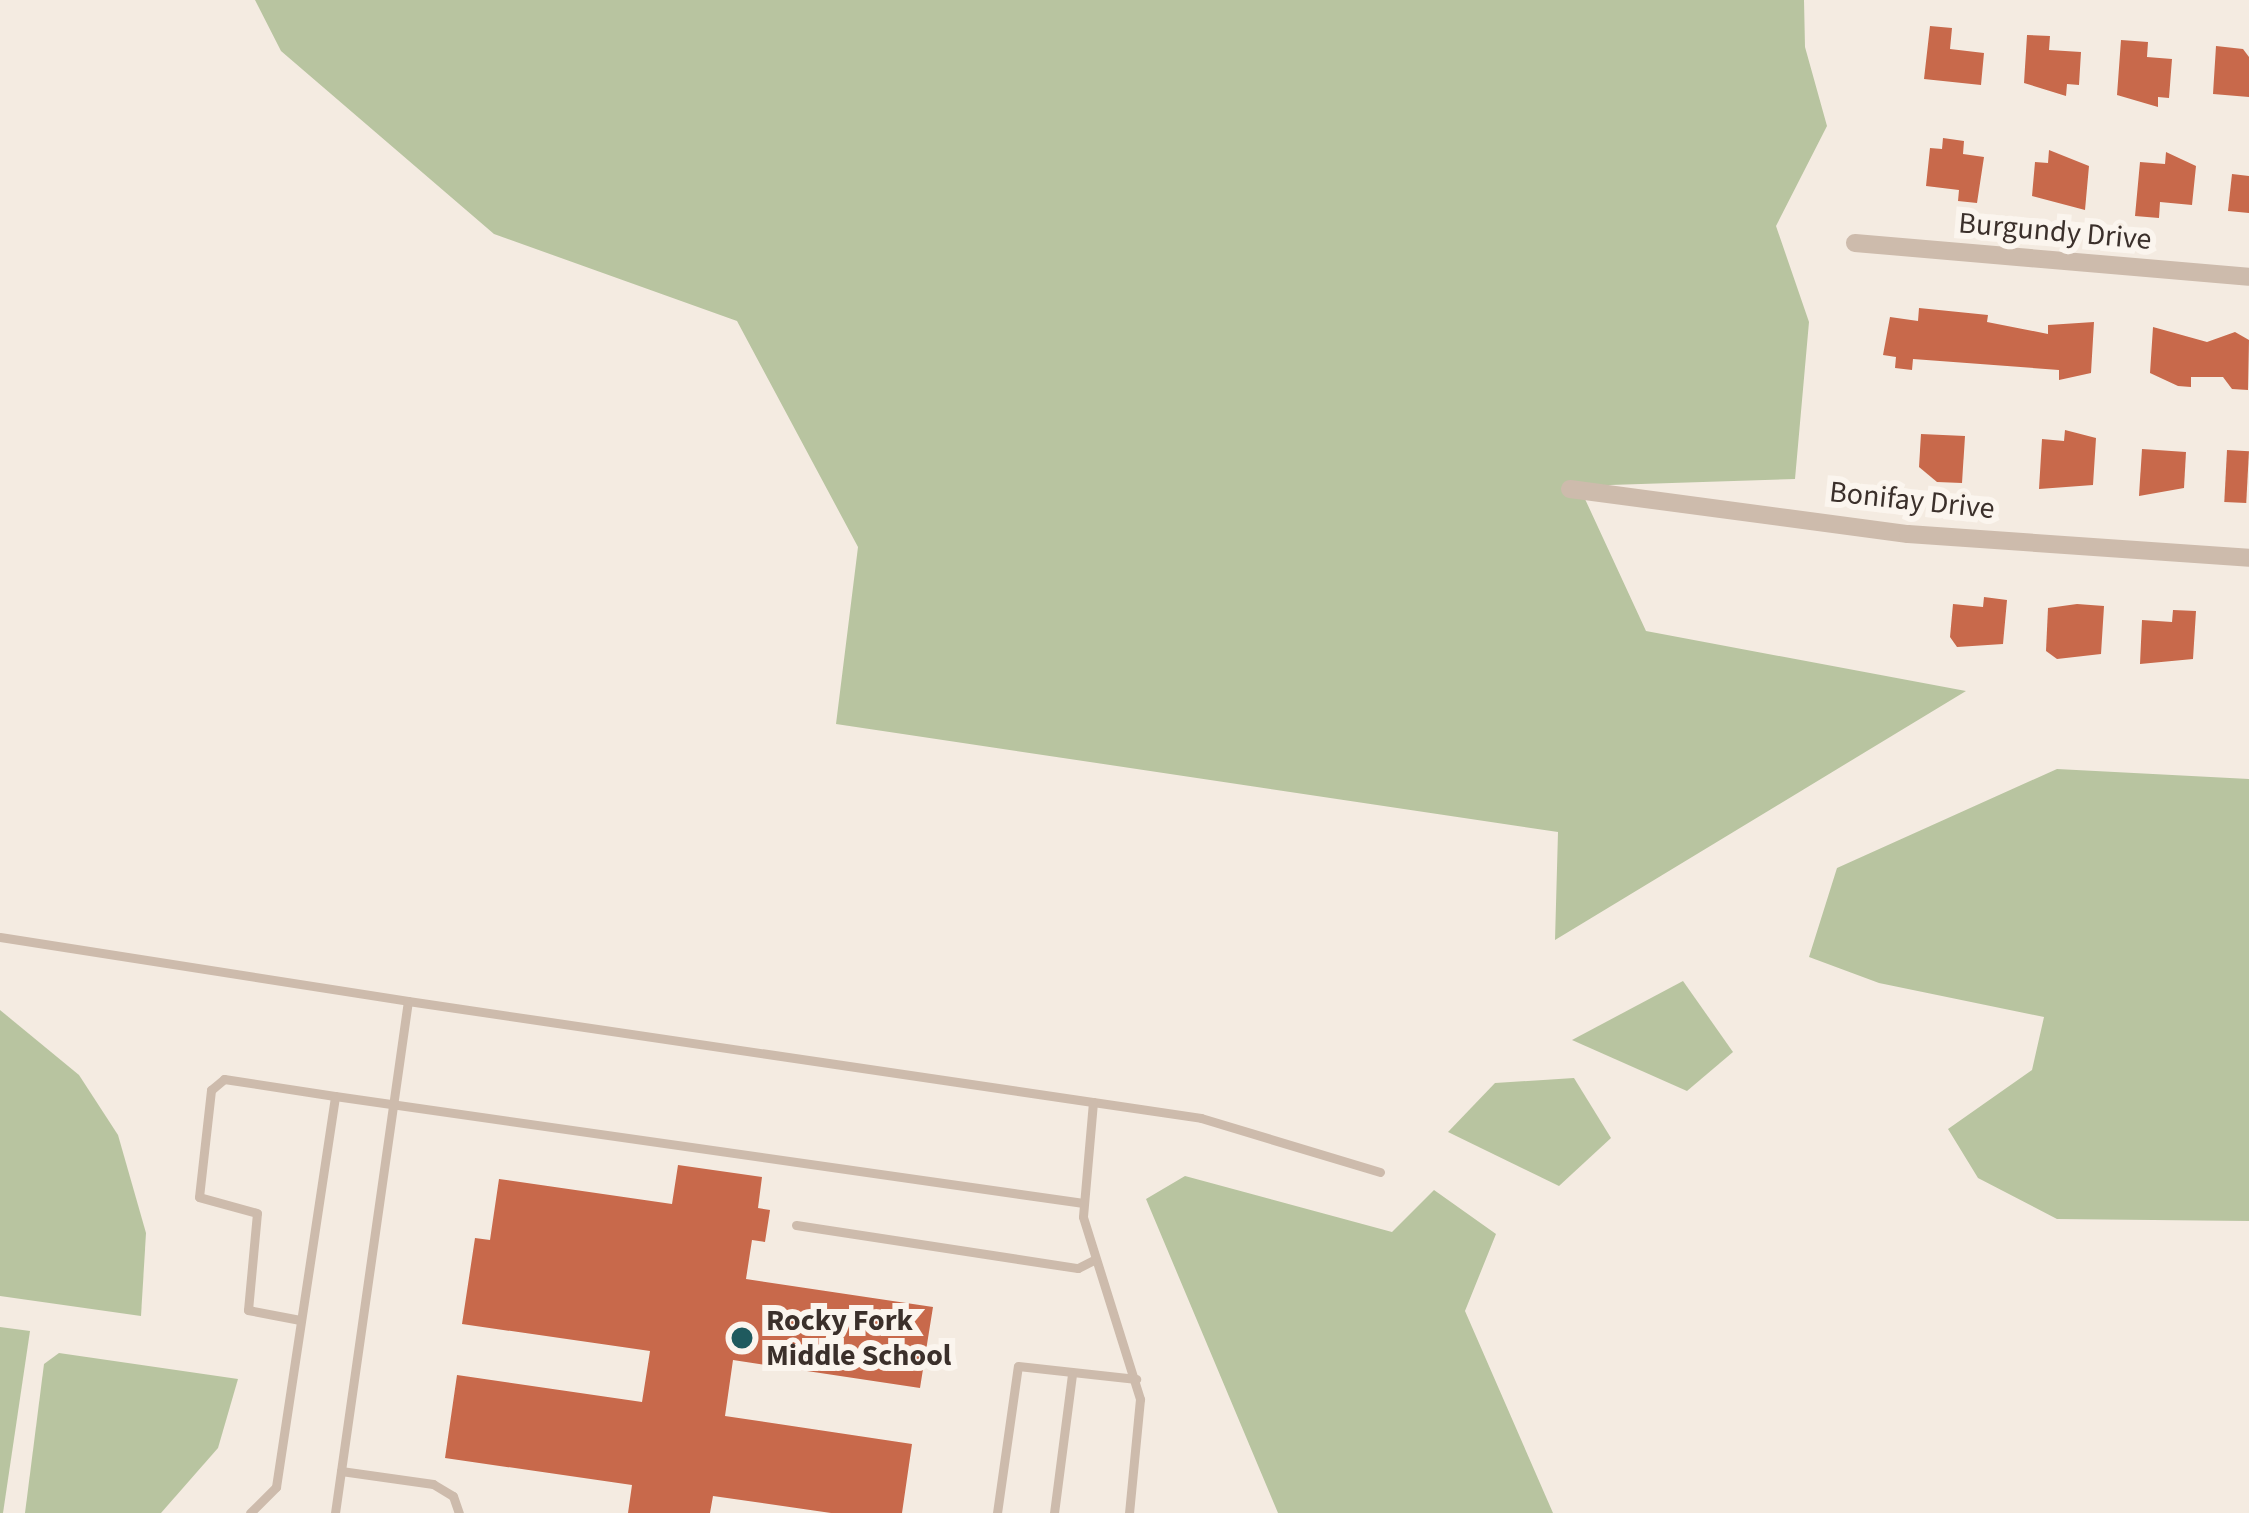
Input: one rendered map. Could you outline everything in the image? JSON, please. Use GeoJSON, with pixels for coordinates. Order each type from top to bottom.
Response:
{"type":"FeatureCollection","features":[{"type":"Feature","properties":{"kind":"street","name":"Burgundy Drive"},"geometry":{"type":"LineString","coordinates":[[1856,243],[2249,277]]}},
{"type":"Feature","properties":{"kind":"street","name":"Bonifay Drive"},"geometry":{"type":"LineString","coordinates":[[1570,489],[1908,534],[2249,558]]}},
{"type":"Feature","properties":{"kind":"lane"},"geometry":{"type":"LineString","coordinates":[[0,938],[1201,1118],[1380,1172]]}},
{"type":"Feature","properties":{"kind":"lane"},"geometry":{"type":"LineString","coordinates":[[335,1513],[408,1001]]}},
{"type":"Feature","properties":{"kind":"lane"},"geometry":{"type":"LineString","coordinates":[[300,1321],[248,1310],[256,1213],[199,1197],[211,1090],[224,1079],[1083,1203]]}},
{"type":"Feature","properties":{"kind":"lane"},"geometry":{"type":"LineString","coordinates":[[250,1513],[276,1487],[335,1096]]}},
{"type":"Feature","properties":{"kind":"lane"},"geometry":{"type":"LineString","coordinates":[[1093,1102],[1083,1203],[1092,1262],[1136,1378],[1129,1513]]}},
{"type":"Feature","properties":{"kind":"lane"},"geometry":{"type":"LineString","coordinates":[[796,1225],[1078,1268],[1092,1262]]}},
{"type":"Feature","properties":{"kind":"lane"},"geometry":{"type":"LineString","coordinates":[[997,1513],[1018,1366],[1136,1378]]}},
{"type":"Feature","properties":{"kind":"lane"},"geometry":{"type":"LineString","coordinates":[[1054,1513],[1072,1374]]}},
{"type":"Feature","properties":{"kind":"lane"},"geometry":{"type":"LineString","coordinates":[[341,1471],[433,1484],[453,1496],[459,1513]]}},
{"type":"Feature","properties":{"kind":"green space"},"geometry":{"type":"Polygon","coordinates":[[[255,0],[1804,0],[1805,47],[1827,126],[1776,226],[1809,322],[1795,479],[1579,486],[1646,631],[1966,691],[1555,940],[1558,832],[836,724],[858,547],[737,321],[494,234],[281,51],[255,0]]]}},
{"type":"Feature","properties":{"kind":"green space"},"geometry":{"type":"Polygon","coordinates":[[[2057,769],[2249,779],[2249,1221],[2057,1219],[1978,1178],[1948,1129],[2032,1070],[2044,1017],[1879,983],[1809,957],[1837,868],[2057,769]]]}},
{"type":"Feature","properties":{"kind":"green space"},"geometry":{"type":"Polygon","coordinates":[[[1683,981],[1733,1052],[1687,1091],[1572,1040],[1683,981]]]}},
{"type":"Feature","properties":{"kind":"green space"},"geometry":{"type":"Polygon","coordinates":[[[0,1010],[79,1075],[118,1135],[146,1233],[141,1316],[0,1296],[0,1010]]]}},
{"type":"Feature","properties":{"kind":"green space"},"geometry":{"type":"Polygon","coordinates":[[[1574,1078],[1611,1138],[1559,1186],[1448,1132],[1495,1083],[1574,1078]]]}},
{"type":"Feature","properties":{"kind":"green space"},"geometry":{"type":"Polygon","coordinates":[[[1185,1176],[1392,1232],[1434,1190],[1496,1234],[1465,1311],[1553,1513],[1278,1513],[1146,1199],[1185,1176]]]}},
{"type":"Feature","properties":{"kind":"green space"},"geometry":{"type":"Polygon","coordinates":[[[0,1327],[30,1331],[3,1513],[0,1513],[0,1327]]]}},
{"type":"Feature","properties":{"kind":"green space"},"geometry":{"type":"Polygon","coordinates":[[[59,1353],[238,1379],[218,1448],[161,1513],[25,1513],[44,1364],[59,1353]]]}},
{"type":"Feature","properties":{"kind":"building"},"geometry":{"type":"Polygon","coordinates":[[[1930,26],[1952,28],[1950,49],[1984,53],[1981,85],[1924,79],[1930,26]]]}},
{"type":"Feature","properties":{"kind":"building"},"geometry":{"type":"Polygon","coordinates":[[[2027,35],[2050,36],[2049,50],[2081,52],[2079,85],[2067,84],[2066,96],[2024,83],[2027,35]]]}},
{"type":"Feature","properties":{"kind":"building"},"geometry":{"type":"Polygon","coordinates":[[[2121,40],[2148,42],[2147,57],[2172,59],[2169,98],[2158,97],[2158,107],[2117,95],[2121,40]]]}},
{"type":"Feature","properties":{"kind":"building"},"geometry":{"type":"Polygon","coordinates":[[[2216,46],[2243,49],[2249,57],[2249,97],[2213,94],[2216,46]]]}},
{"type":"Feature","properties":{"kind":"building"},"geometry":{"type":"Polygon","coordinates":[[[1943,138],[1964,141],[1963,154],[1984,157],[1977,203],[1958,201],[1959,190],[1926,186],[1930,148],[1942,149],[1943,138]]]}},
{"type":"Feature","properties":{"kind":"building"},"geometry":{"type":"Polygon","coordinates":[[[2049,150],[2089,166],[2085,210],[2032,196],[2035,162],[2048,163],[2049,150]]]}},
{"type":"Feature","properties":{"kind":"building"},"geometry":{"type":"Polygon","coordinates":[[[2166,152],[2196,166],[2192,205],[2160,202],[2159,218],[2135,216],[2140,162],[2165,164],[2166,152]]]}},
{"type":"Feature","properties":{"kind":"building"},"geometry":{"type":"Polygon","coordinates":[[[2232,174],[2249,176],[2249,213],[2228,211],[2232,174]]]}},
{"type":"Feature","properties":{"kind":"building"},"geometry":{"type":"Polygon","coordinates":[[[1919,308],[1988,315],[1987,322],[2048,334],[2048,325],[2094,322],[2091,373],[2059,380],[2059,370],[1913,359],[1912,370],[1895,368],[1896,357],[1883,355],[1890,317],[1918,321],[1919,308]]]}},
{"type":"Feature","properties":{"kind":"building"},"geometry":{"type":"Polygon","coordinates":[[[2153,327],[2207,342],[2235,332],[2249,340],[2248,390],[2232,389],[2223,377],[2191,377],[2191,387],[2150,373],[2153,327]]]}},
{"type":"Feature","properties":{"kind":"building"},"geometry":{"type":"Polygon","coordinates":[[[2065,430],[2096,438],[2093,485],[2039,489],[2042,439],[2064,441],[2065,430]]]}},
{"type":"Feature","properties":{"kind":"building"},"geometry":{"type":"Polygon","coordinates":[[[1921,434],[1965,436],[1962,483],[1937,482],[1919,467],[1921,434]]]}},
{"type":"Feature","properties":{"kind":"building"},"geometry":{"type":"Polygon","coordinates":[[[2142,449],[2186,452],[2184,488],[2139,496],[2142,449]]]}},
{"type":"Feature","properties":{"kind":"building"},"geometry":{"type":"Polygon","coordinates":[[[2227,450],[2249,451],[2246,503],[2224,502],[2227,450]]]}},
{"type":"Feature","properties":{"kind":"building"},"geometry":{"type":"Polygon","coordinates":[[[1984,597],[2007,600],[2003,644],[1957,647],[1950,637],[1953,604],[1983,607],[1984,597]]]}},
{"type":"Feature","properties":{"kind":"building"},"geometry":{"type":"Polygon","coordinates":[[[2104,606],[2101,654],[2057,659],[2046,651],[2048,608],[2104,606]]]}},
{"type":"Feature","properties":{"kind":"building"},"geometry":{"type":"Polygon","coordinates":[[[2173,610],[2196,611],[2193,659],[2140,664],[2142,620],[2172,622],[2173,610]]]}},
{"type":"Feature","properties":{"kind":"building","name":"Rocky Fork Middle School"},"geometry":{"type":"Polygon","coordinates":[[[678,1165],[762,1177],[758,1208],[770,1210],[765,1242],[752,1240],[746,1279],[933,1307],[920,1388],[733,1360],[725,1416],[912,1444],[902,1513],[831,1513],[713,1496],[710,1513],[628,1513],[632,1485],[445,1458],[457,1375],[642,1402],[650,1351],[462,1324],[475,1238],[490,1240],[499,1179],[672,1204],[678,1165]]]}},
{"type":"Feature","properties":{"kind":"place","name":"Rocky Fork Middle School"},"geometry":{"type":"Point","coordinates":[742,1338]}}]}
